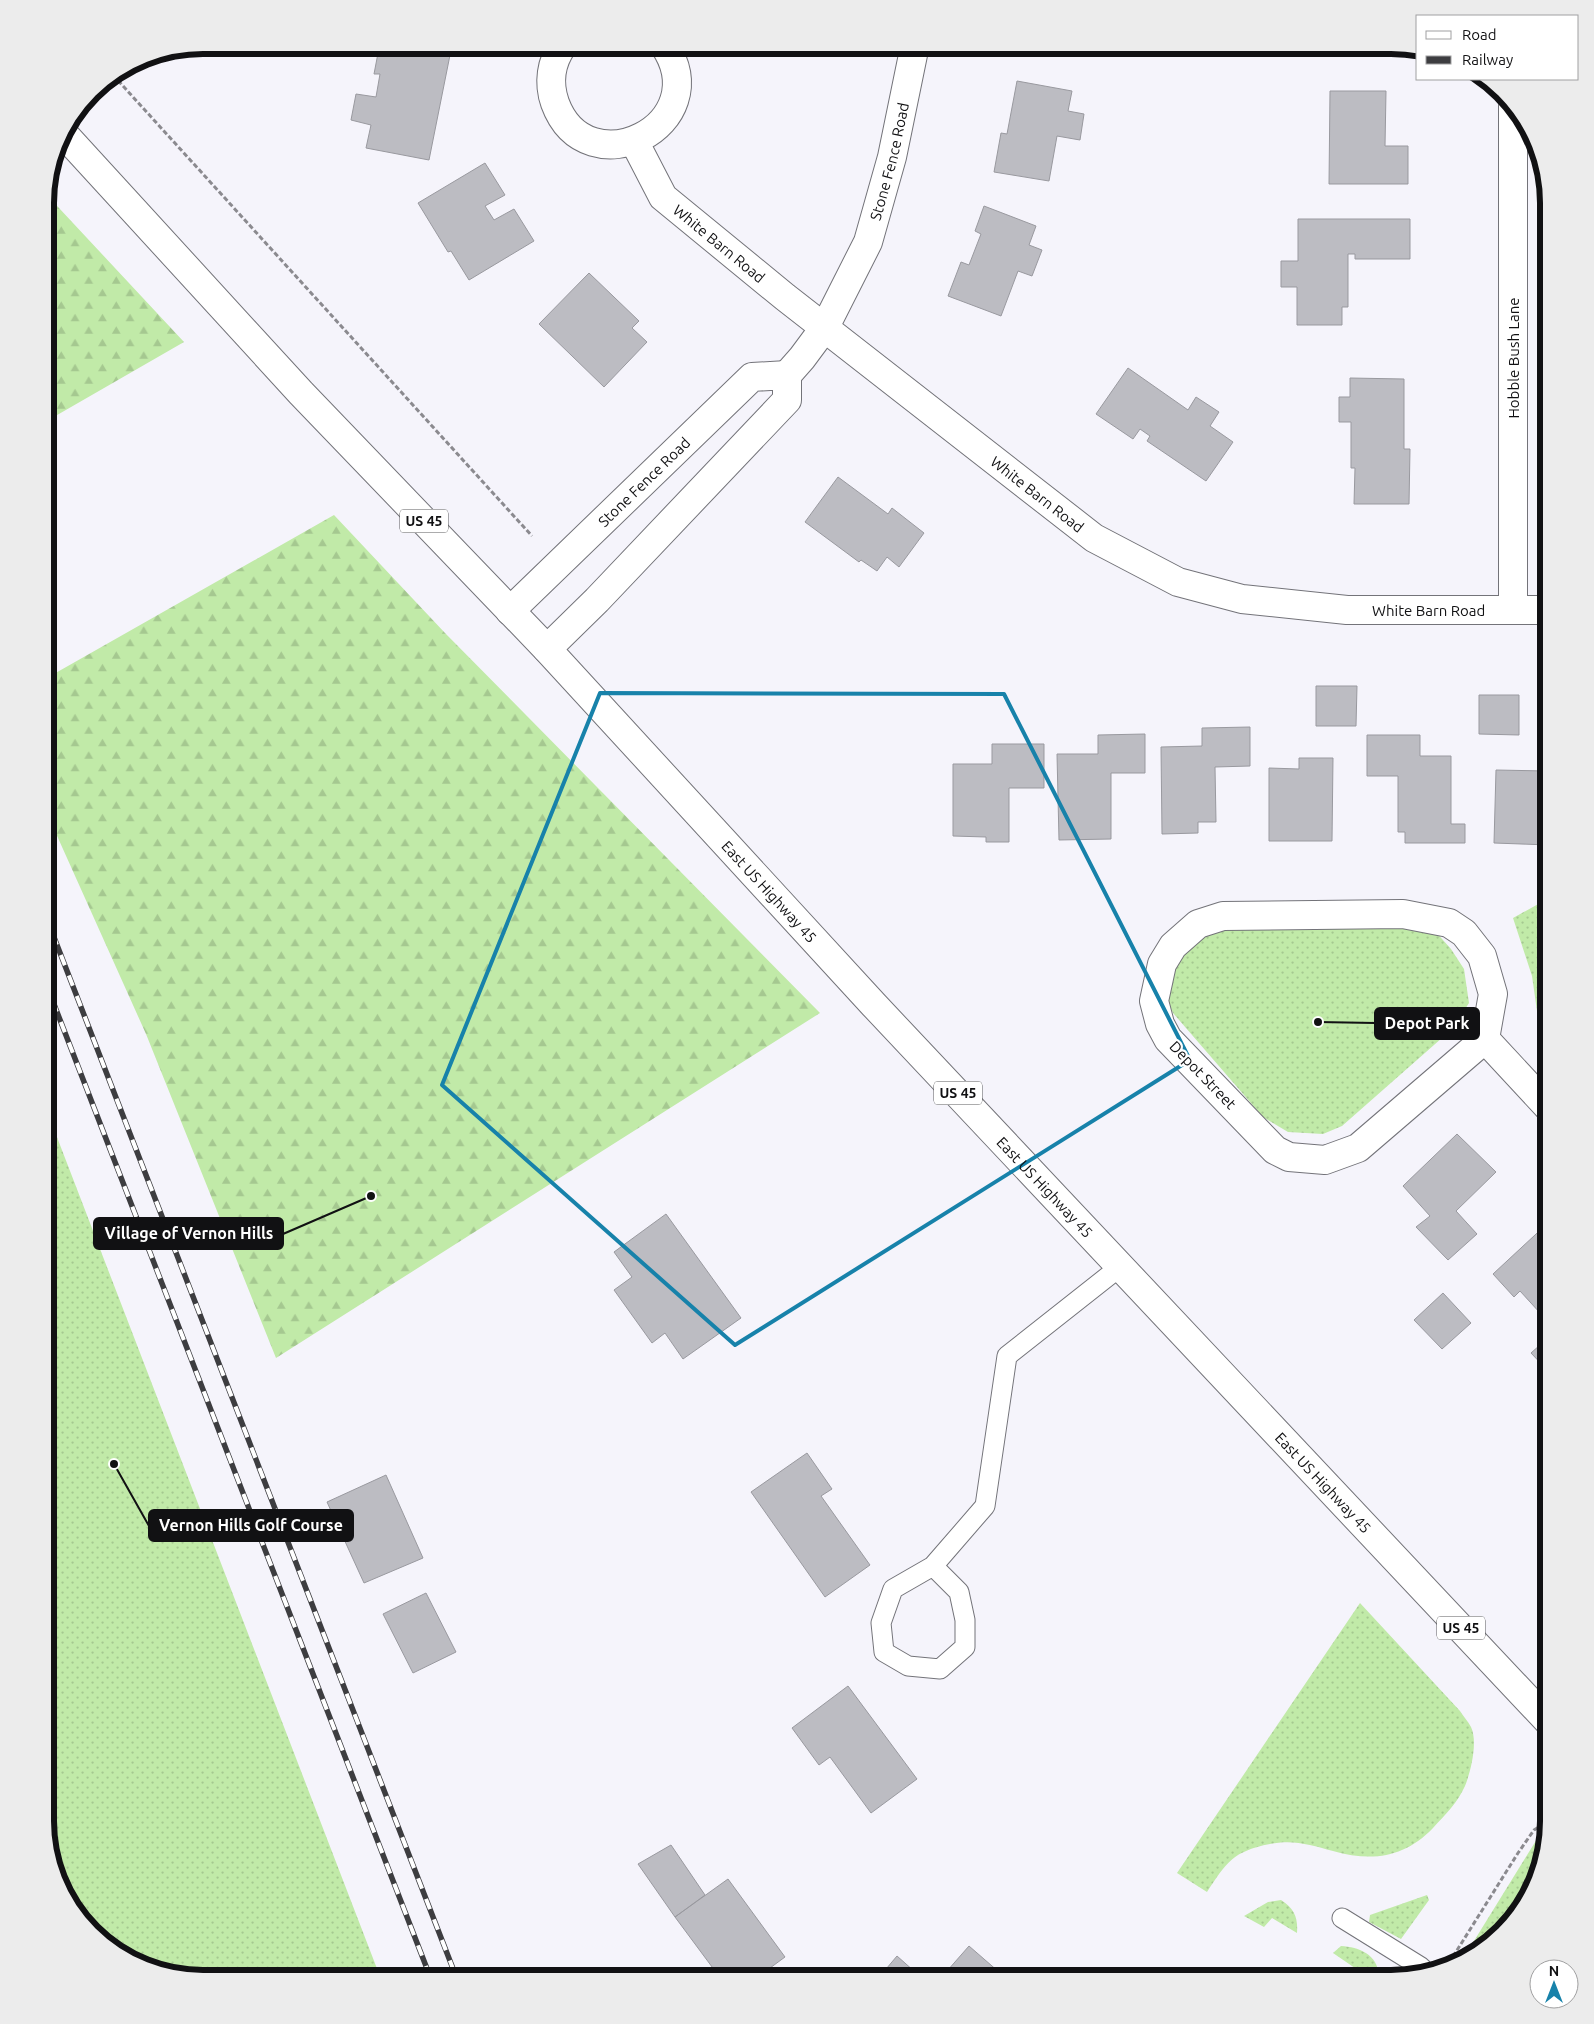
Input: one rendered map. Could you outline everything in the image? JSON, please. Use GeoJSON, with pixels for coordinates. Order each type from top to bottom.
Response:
{"type":"FeatureCollection","features":[{"type":"Feature","properties":{"kind":"street"},"geometry":{"type":"LineString","coordinates":[[557,54],[551,74],[552,94],[559,114],[573,130],[591,141],[613,145],[634,142],[653,132],[667,116],[675,96],[676,75],[669,54]]}},
{"type":"Feature","properties":{"kind":"street","name":"Stone Fence Road"},"geometry":{"type":"LineString","coordinates":[[510,611],[752,377],[787,374],[802,358],[825,327],[868,242],[892,157],[913,54]]}},
{"type":"Feature","properties":{"kind":"street","name":"Hobble Bush Lane"},"geometry":{"type":"LineString","coordinates":[[1513,117],[1514,610]]}},
{"type":"Feature","properties":{"kind":"street","name":"US 45"},"geometry":{"type":"LineString","coordinates":[[68,139],[300,393],[547,649]]}},
{"type":"Feature","properties":{"kind":"street","name":"White Barn Road"},"geometry":{"type":"LineString","coordinates":[[634,142],[663,197],[785,297],[1094,538],[1178,582],[1242,599],[1347,610],[1540,610]]}},
{"type":"Feature","properties":{"kind":"street"},"geometry":{"type":"LineString","coordinates":[[547,649],[597,600],[787,400],[787,374]]}},
{"type":"Feature","properties":{"kind":"street","name":"East US Highway 45"},"geometry":{"type":"LineString","coordinates":[[547,649],[874,1005],[1540,1712]]}},
{"type":"Feature","properties":{"kind":"street","name":"Depot Street"},"geometry":{"type":"LineString","coordinates":[[1403,914],[1449,923],[1464,933],[1482,956],[1493,994],[1485,1038],[1358,1148],[1325,1160],[1290,1156],[1275,1150],[1168,1038],[1160,1024],[1154,1001],[1162,964],[1173,946],[1198,924],[1223,916],[1403,914]]}},
{"type":"Feature","properties":{"kind":"street"},"geometry":{"type":"LineString","coordinates":[[1485,1038],[1540,1098]]}},
{"type":"Feature","properties":{"kind":"lane"},"geometry":{"type":"LineString","coordinates":[[934,1566],[959,1592],[965,1620],[965,1647],[940,1669],[908,1666],[884,1652],[881,1623],[893,1589],[934,1566],[985,1506],[1007,1356],[1121,1266]]}},
{"type":"Feature","properties":{"kind":"lane"},"geometry":{"type":"LineString","coordinates":[[1342,1918],[1421,1966]]}},
{"type":"Feature","properties":{"kind":"path"},"geometry":{"type":"LineString","coordinates":[[118,80],[532,536]]}},
{"type":"Feature","properties":{"kind":"path"},"geometry":{"type":"LineString","coordinates":[[1451,1958],[1518,1853],[1534,1830],[1540,1827]]}},
{"type":"Feature","properties":{"kind":"highlighted area"},"geometry":{"type":"Polygon","coordinates":[[[600,693],[1004,694],[1190,1060],[735,1345],[442,1085],[600,693]]]}},
{"type":"Feature","properties":{"kind":"green space"},"geometry":{"type":"Polygon","coordinates":[[[54,203],[184,342],[54,417],[54,203]]]}},
{"type":"Feature","properties":{"kind":"green space"},"geometry":{"type":"Polygon","coordinates":[[[334,515],[445,633],[820,1013],[276,1358],[146,1034],[54,829],[54,674],[334,515]]]}},
{"type":"Feature","properties":{"kind":"green space"},"geometry":{"type":"Polygon","coordinates":[[[1540,903],[1540,1032],[1532,976],[1513,918],[1540,903]]]}},
{"type":"Feature","properties":{"kind":"green space"},"geometry":{"type":"Polygon","coordinates":[[[1401,925],[1434,930],[1451,949],[1464,969],[1469,1003],[1451,1030],[1342,1126],[1323,1134],[1288,1132],[1263,1117],[1173,1013],[1165,994],[1168,971],[1193,936],[1223,926],[1401,925]]]}},
{"type":"Feature","properties":{"kind":"green space"},"geometry":{"type":"Polygon","coordinates":[[[54,1129],[378,1970],[202,1970],[164,1965],[128,1950],[112,1940],[97,1927],[84,1912],[65,1878],[55,1841],[54,1822],[54,1129]]]}},
{"type":"Feature","properties":{"kind":"green space"},"geometry":{"type":"Polygon","coordinates":[[[1360,1603],[1460,1711],[1471,1727],[1474,1740],[1473,1756],[1462,1792],[1433,1828],[1411,1846],[1399,1851],[1387,1855],[1361,1856],[1302,1843],[1270,1844],[1247,1850],[1232,1860],[1207,1892],[1177,1873],[1360,1603]]]}},
{"type":"Feature","properties":{"kind":"green space"},"geometry":{"type":"Polygon","coordinates":[[[1539,1838],[1532,1869],[1525,1887],[1515,1904],[1490,1933],[1470,1947],[1539,1838]]]}},
{"type":"Feature","properties":{"kind":"green space"},"geometry":{"type":"Polygon","coordinates":[[[1427,1895],[1429,1900],[1401,1939],[1369,1922],[1370,1915],[1427,1895]]]}},
{"type":"Feature","properties":{"kind":"green space"},"geometry":{"type":"Polygon","coordinates":[[[1281,1900],[1295,1914],[1297,1933],[1272,1918],[1264,1927],[1244,1916],[1268,1902],[1281,1900]]]}},
{"type":"Feature","properties":{"kind":"green space"},"geometry":{"type":"Polygon","coordinates":[[[1341,1946],[1355,1948],[1368,1954],[1373,1959],[1378,1970],[1358,1970],[1333,1953],[1341,1946]]]}},
{"type":"Feature","properties":{"kind":"building"},"geometry":{"type":"Polygon","coordinates":[[[378,54],[450,54],[429,160],[366,148],[371,125],[351,120],[356,94],[376,97],[380,74],[374,74],[378,54]]]}},
{"type":"Feature","properties":{"kind":"building"},"geometry":{"type":"Polygon","coordinates":[[[1017,81],[1072,91],[1068,111],[1084,114],[1080,140],[1057,136],[1049,181],[994,172],[1001,133],[1007,134],[1017,81]]]}},
{"type":"Feature","properties":{"kind":"building"},"geometry":{"type":"Polygon","coordinates":[[[1330,91],[1386,91],[1385,146],[1408,146],[1408,184],[1329,184],[1330,91]]]}},
{"type":"Feature","properties":{"kind":"building"},"geometry":{"type":"Polygon","coordinates":[[[485,163],[505,195],[485,206],[494,220],[514,209],[534,241],[469,280],[451,251],[448,252],[418,203],[485,163]]]}},
{"type":"Feature","properties":{"kind":"building"},"geometry":{"type":"Polygon","coordinates":[[[984,206],[1036,226],[1029,245],[1042,250],[1032,276],[1018,271],[1001,316],[948,296],[961,262],[969,265],[981,234],[975,231],[984,206]]]}},
{"type":"Feature","properties":{"kind":"building"},"geometry":{"type":"Polygon","coordinates":[[[1298,219],[1410,219],[1410,259],[1355,259],[1355,254],[1348,254],[1348,307],[1342,307],[1342,325],[1297,325],[1297,287],[1281,287],[1281,261],[1298,261],[1298,219]]]}},
{"type":"Feature","properties":{"kind":"building"},"geometry":{"type":"Polygon","coordinates":[[[589,273],[639,321],[632,328],[647,342],[604,387],[539,324],[589,273]]]}},
{"type":"Feature","properties":{"kind":"building"},"geometry":{"type":"Polygon","coordinates":[[[1128,368],[1188,410],[1196,397],[1219,412],[1210,426],[1233,442],[1206,481],[1147,441],[1150,436],[1140,429],[1133,439],[1096,414],[1128,368]]]}},
{"type":"Feature","properties":{"kind":"building"},"geometry":{"type":"Polygon","coordinates":[[[1350,378],[1404,379],[1404,449],[1410,449],[1409,504],[1354,504],[1355,468],[1351,468],[1351,422],[1339,422],[1339,397],[1350,397],[1350,378]]]}},
{"type":"Feature","properties":{"kind":"building"},"geometry":{"type":"Polygon","coordinates":[[[838,477],[888,514],[892,508],[924,533],[899,567],[887,557],[877,571],[861,560],[859,562],[805,522],[838,477]]]}},
{"type":"Feature","properties":{"kind":"building"},"geometry":{"type":"Polygon","coordinates":[[[1316,686],[1357,686],[1356,726],[1316,726],[1316,686]]]}},
{"type":"Feature","properties":{"kind":"building"},"geometry":{"type":"Polygon","coordinates":[[[1479,695],[1519,695],[1519,735],[1479,734],[1479,695]]]}},
{"type":"Feature","properties":{"kind":"building"},"geometry":{"type":"Polygon","coordinates":[[[1250,727],[1250,766],[1215,767],[1216,822],[1198,822],[1198,833],[1162,834],[1161,747],[1202,746],[1202,728],[1250,727]]]}},
{"type":"Feature","properties":{"kind":"building"},"geometry":{"type":"Polygon","coordinates":[[[1145,734],[1145,773],[1111,773],[1111,839],[1059,840],[1057,754],[1098,754],[1098,735],[1145,734]]]}},
{"type":"Feature","properties":{"kind":"building"},"geometry":{"type":"Polygon","coordinates":[[[1367,735],[1420,735],[1420,756],[1451,756],[1451,824],[1465,824],[1465,843],[1405,843],[1405,832],[1398,832],[1398,776],[1367,776],[1367,735]]]}},
{"type":"Feature","properties":{"kind":"building"},"geometry":{"type":"Polygon","coordinates":[[[992,744],[1044,744],[1044,788],[1009,788],[1009,842],[986,842],[986,837],[953,836],[953,764],[992,764],[992,744]]]}},
{"type":"Feature","properties":{"kind":"building"},"geometry":{"type":"Polygon","coordinates":[[[1299,758],[1333,758],[1332,841],[1269,841],[1269,768],[1299,769],[1299,758]]]}},
{"type":"Feature","properties":{"kind":"building"},"geometry":{"type":"Polygon","coordinates":[[[1496,770],[1540,771],[1540,845],[1494,843],[1496,770]]]}},
{"type":"Feature","properties":{"kind":"building"},"geometry":{"type":"Polygon","coordinates":[[[1457,1134],[1496,1172],[1456,1211],[1477,1234],[1448,1260],[1416,1227],[1430,1216],[1403,1186],[1457,1134]]]}},
{"type":"Feature","properties":{"kind":"building"},"geometry":{"type":"Polygon","coordinates":[[[666,1214],[741,1318],[683,1359],[665,1333],[652,1343],[614,1290],[632,1277],[614,1252],[666,1214]]]}},
{"type":"Feature","properties":{"kind":"building"},"geometry":{"type":"Polygon","coordinates":[[[1540,1230],[1540,1313],[1520,1291],[1514,1297],[1493,1274],[1540,1230]]]}},
{"type":"Feature","properties":{"kind":"building"},"geometry":{"type":"Polygon","coordinates":[[[1443,1293],[1471,1323],[1442,1349],[1414,1320],[1443,1293]]]}},
{"type":"Feature","properties":{"kind":"building"},"geometry":{"type":"Polygon","coordinates":[[[1540,1345],[1540,1362],[1531,1353],[1540,1345]]]}},
{"type":"Feature","properties":{"kind":"building"},"geometry":{"type":"Polygon","coordinates":[[[807,1453],[832,1489],[821,1496],[870,1565],[825,1597],[751,1492],[807,1453]]]}},
{"type":"Feature","properties":{"kind":"building"},"geometry":{"type":"Polygon","coordinates":[[[386,1475],[423,1558],[364,1583],[327,1502],[386,1475]]]}},
{"type":"Feature","properties":{"kind":"building"},"geometry":{"type":"Polygon","coordinates":[[[426,1593],[456,1652],[413,1673],[383,1614],[426,1593]]]}},
{"type":"Feature","properties":{"kind":"building"},"geometry":{"type":"Polygon","coordinates":[[[848,1686],[917,1779],[871,1813],[830,1757],[819,1765],[792,1728],[848,1686]]]}},
{"type":"Feature","properties":{"kind":"building"},"geometry":{"type":"Polygon","coordinates":[[[671,1845],[705,1895],[675,1917],[638,1864],[671,1845]]]}},
{"type":"Feature","properties":{"kind":"building"},"geometry":{"type":"Polygon","coordinates":[[[728,1879],[785,1957],[767,1970],[714,1970],[675,1917],[728,1879]]]}},
{"type":"Feature","properties":{"kind":"building"},"geometry":{"type":"Polygon","coordinates":[[[969,1946],[997,1970],[948,1970],[969,1946]]]}},
{"type":"Feature","properties":{"kind":"building"},"geometry":{"type":"Polygon","coordinates":[[[897,1956],[913,1970],[885,1970],[897,1956]]]}},
{"type":"Feature","properties":{"kind":"railway"},"geometry":{"type":"LineString","coordinates":[[54,937],[454,1970]]}},
{"type":"Feature","properties":{"kind":"railway"},"geometry":{"type":"LineString","coordinates":[[54,1004],[428,1970]]}},
{"type":"Feature","properties":{"kind":"place","name":"Depot Park"},"geometry":{"type":"Point","coordinates":[1318,1022]}},
{"type":"Feature","properties":{"kind":"place","name":"Village of Vernon Hills"},"geometry":{"type":"Point","coordinates":[371,1196]}},
{"type":"Feature","properties":{"kind":"place","name":"Vernon Hills Golf Course"},"geometry":{"type":"Point","coordinates":[114,1464]}}]}
